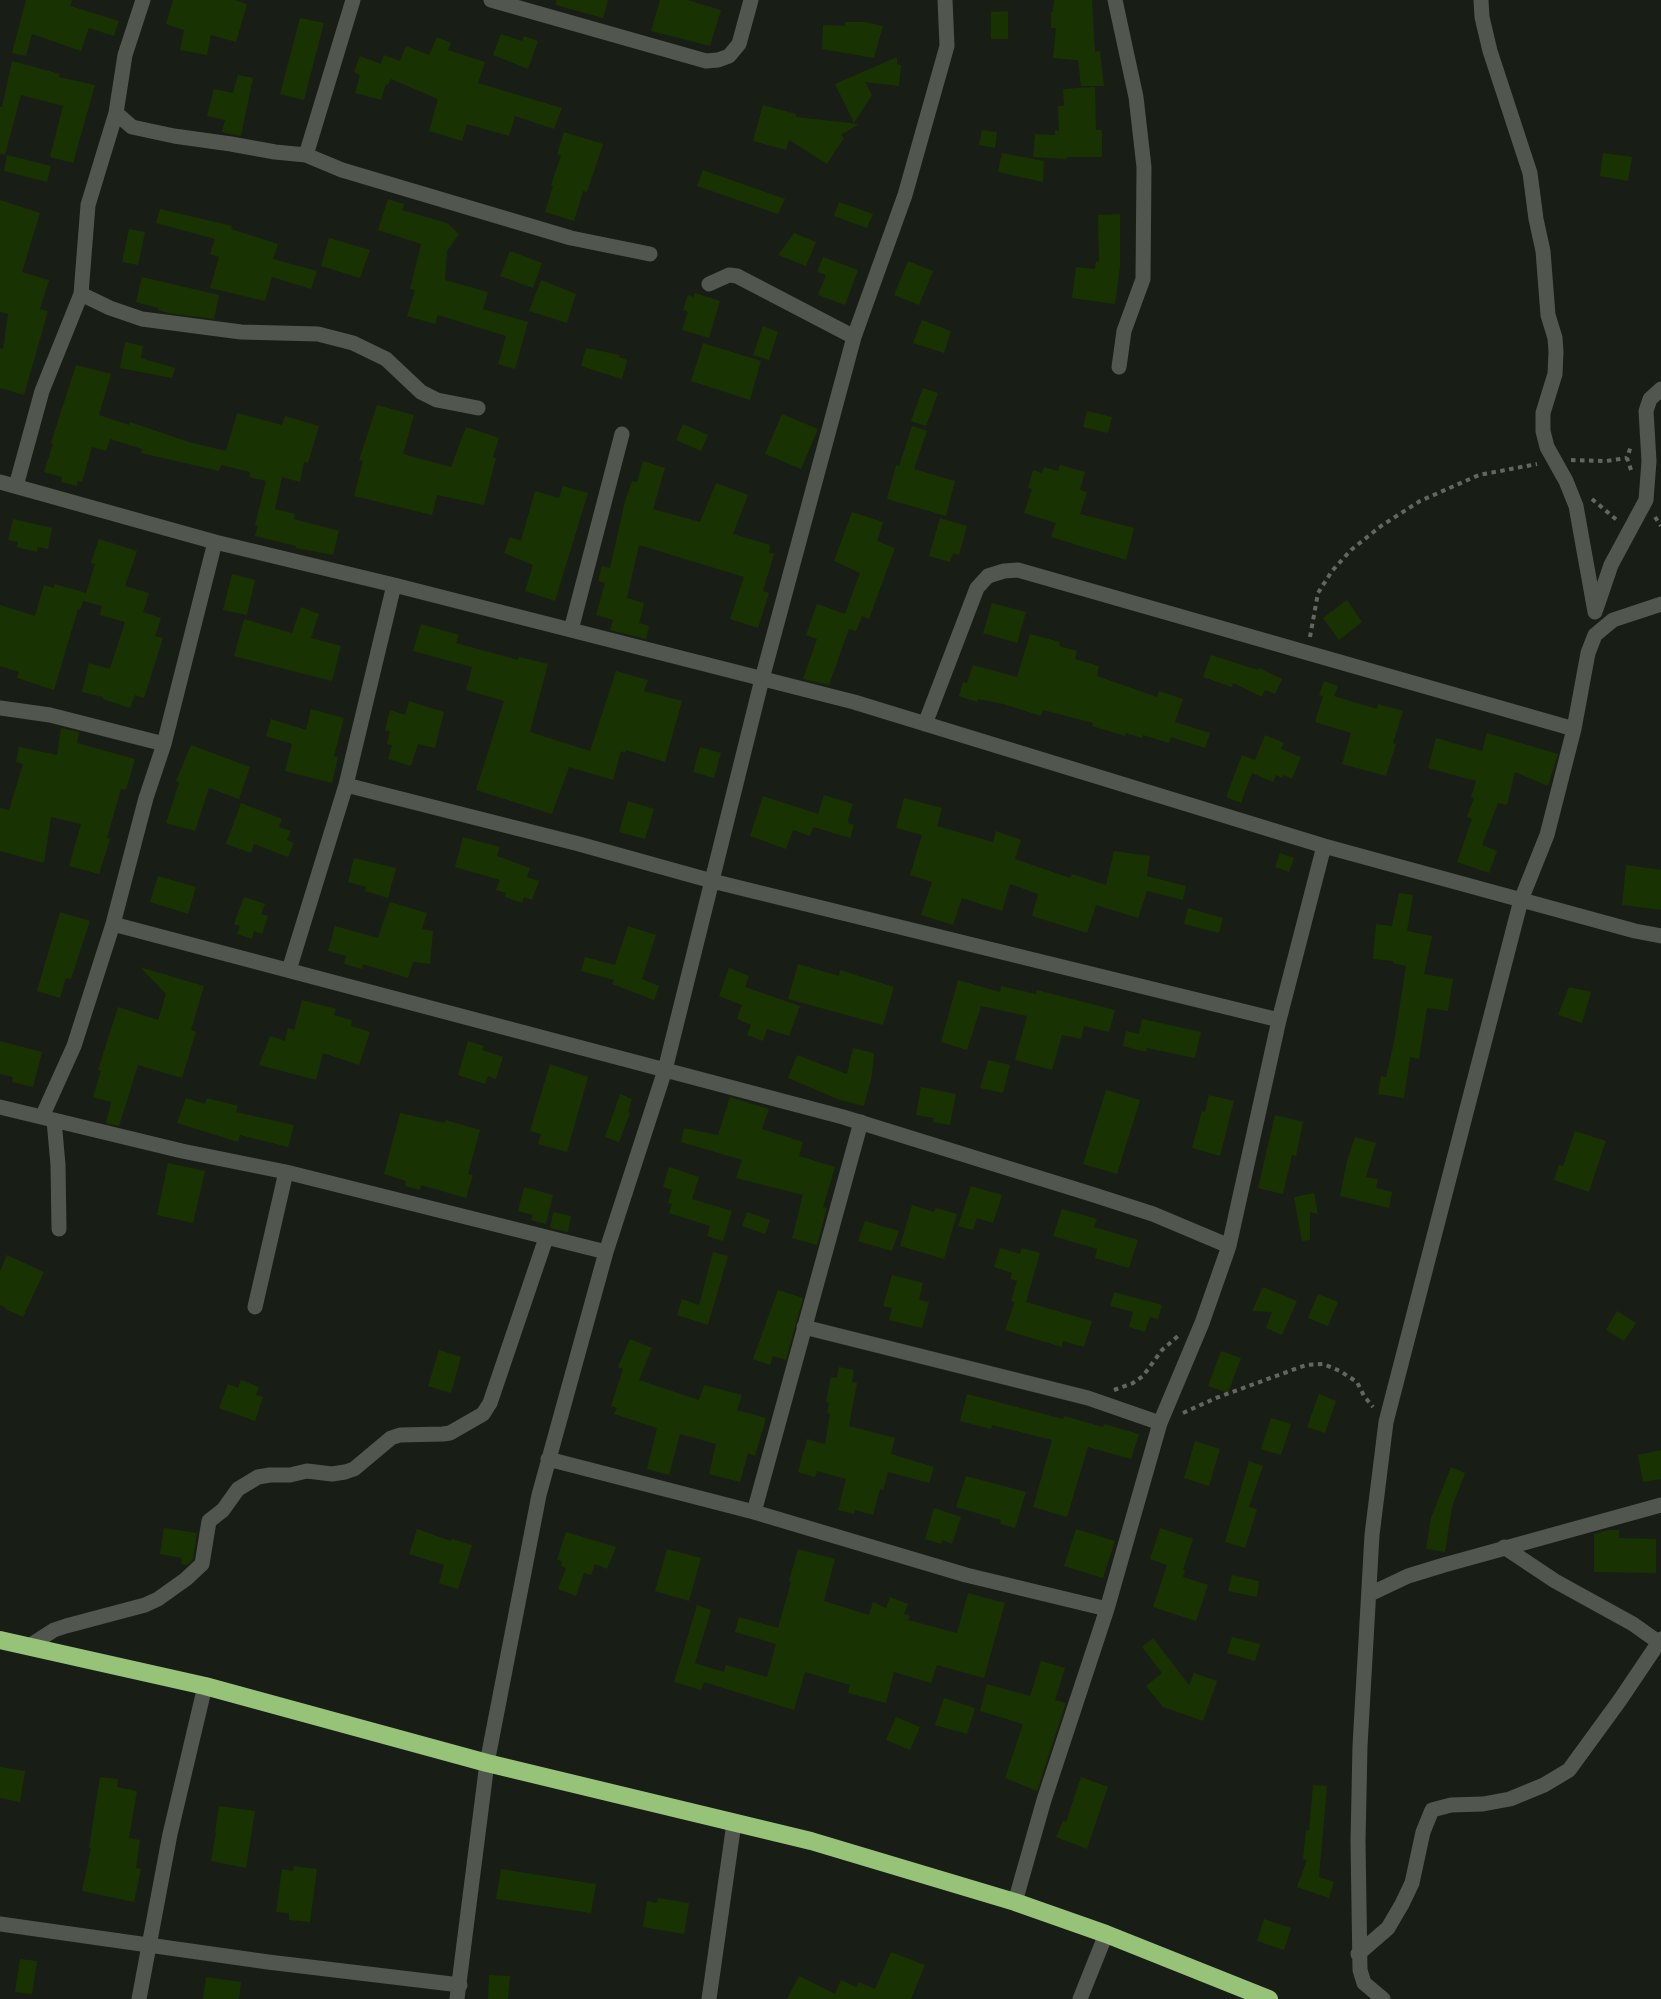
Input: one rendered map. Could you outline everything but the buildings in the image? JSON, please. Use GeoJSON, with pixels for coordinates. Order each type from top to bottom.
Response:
{"type":"FeatureCollection","features":[{"type":"Feature","properties":{"kind":"highway"},"geometry":{"type":"LineString","coordinates":[[0,1640],[205,1686],[487,1763],[811,1841],[1015,1902],[1106,1934],[1269,1999]]}},
{"type":"Feature","properties":{"kind":"street"},"geometry":{"type":"LineString","coordinates":[[16,486],[42,391],[81,294],[88,206],[116,113],[125,55],[143,0]]}},
{"type":"Feature","properties":{"kind":"street"},"geometry":{"type":"LineString","coordinates":[[306,155],[353,0]]}},
{"type":"Feature","properties":{"kind":"street"},"geometry":{"type":"LineString","coordinates":[[491,0],[513,2],[706,61],[729,56],[739,44],[751,0]]}},
{"type":"Feature","properties":{"kind":"street"},"geometry":{"type":"LineString","coordinates":[[0,1924],[458,1992],[487,1763],[539,1495],[606,1252],[664,1070],[762,679],[854,337],[905,195],[947,45],[945,0]]}},
{"type":"Feature","properties":{"kind":"street"},"geometry":{"type":"LineString","coordinates":[[1115,0],[1136,97],[1144,167],[1143,279],[1124,331],[1119,367]]}},
{"type":"Feature","properties":{"kind":"street"},"geometry":{"type":"LineString","coordinates":[[1383,1999],[1364,1983],[1360,1970],[1358,1842],[1360,1746],[1372,1535],[1386,1422],[1521,900],[1546,835],[1574,729],[1588,653],[1595,635],[1595,612],[1576,506],[1566,481],[1554,461],[1543,431],[1543,413],[1555,374],[1556,352],[1555,338],[1548,315],[1543,251],[1530,174],[1490,51],[1482,17],[1481,0]]}},
{"type":"Feature","properties":{"kind":"street"},"geometry":{"type":"LineString","coordinates":[[116,113],[132,127],[167,135],[306,155],[342,170],[571,238],[650,254]]}},
{"type":"Feature","properties":{"kind":"street"},"geometry":{"type":"LineString","coordinates":[[708,284],[729,275],[737,276],[854,337]]}},
{"type":"Feature","properties":{"kind":"street"},"geometry":{"type":"LineString","coordinates":[[81,294],[110,308],[142,319],[241,332],[318,334],[352,343],[386,359],[421,392],[437,400],[478,408]]}},
{"type":"Feature","properties":{"kind":"street"},"geometry":{"type":"LineString","coordinates":[[1595,612],[1611,565],[1646,500],[1649,461],[1646,411],[1650,399],[1661,389]]}},
{"type":"Feature","properties":{"kind":"street"},"geometry":{"type":"LineString","coordinates":[[571,630],[621,434]]}},
{"type":"Feature","properties":{"kind":"street"},"geometry":{"type":"LineString","coordinates":[[0,482],[215,542],[854,702],[1128,788],[1324,846],[1635,931],[1661,936]]}},
{"type":"Feature","properties":{"kind":"street"},"geometry":{"type":"LineString","coordinates":[[59,1229],[58,1165],[48,1118],[113,924],[164,744],[215,542]]}},
{"type":"Feature","properties":{"kind":"street"},"geometry":{"type":"LineString","coordinates":[[926,723],[976,588],[988,576],[1018,570],[1574,729]]}},
{"type":"Feature","properties":{"kind":"street"},"geometry":{"type":"LineString","coordinates":[[289,970],[346,785],[394,585]]}},
{"type":"Feature","properties":{"kind":"street"},"geometry":{"type":"LineString","coordinates":[[1595,635],[1613,621],[1661,604]]}},
{"type":"Feature","properties":{"kind":"street"},"geometry":{"type":"LineString","coordinates":[[0,708],[50,715],[164,744]]}},
{"type":"Feature","properties":{"kind":"street"},"geometry":{"type":"LineString","coordinates":[[346,785],[579,844],[712,881],[1279,1020]]}},
{"type":"Feature","properties":{"kind":"street"},"geometry":{"type":"LineString","coordinates":[[1015,1902],[1044,1800],[1107,1609],[1160,1423],[1203,1323],[1229,1246],[1279,1020],[1324,846]]}},
{"type":"Feature","properties":{"kind":"street"},"geometry":{"type":"LineString","coordinates":[[113,924],[861,1122],[1153,1214],[1229,1246]]}},
{"type":"Feature","properties":{"kind":"street"},"geometry":{"type":"LineString","coordinates":[[0,1107],[182,1151],[286,1172],[606,1252]]}},
{"type":"Feature","properties":{"kind":"street"},"geometry":{"type":"LineString","coordinates":[[754,1512],[861,1122]]}},
{"type":"Feature","properties":{"kind":"street"},"geometry":{"type":"LineString","coordinates":[[255,1307],[286,1172]]}},
{"type":"Feature","properties":{"kind":"street"},"geometry":{"type":"LineString","coordinates":[[29,1646],[54,1630],[145,1605],[179,1584],[202,1564],[209,1521],[223,1510],[238,1489],[258,1477],[290,1475],[307,1471],[332,1474],[345,1472],[354,1469],[391,1438],[400,1435],[443,1434],[483,1414],[490,1403],[546,1238]]}},
{"type":"Feature","properties":{"kind":"street"},"geometry":{"type":"LineString","coordinates":[[804,1327],[1088,1398],[1160,1423]]}},
{"type":"Feature","properties":{"kind":"street"},"geometry":{"type":"LineString","coordinates":[[548,1459],[754,1512],[966,1575],[1107,1609]]}},
{"type":"Feature","properties":{"kind":"street"},"geometry":{"type":"LineString","coordinates":[[1370,1593],[1408,1576],[1504,1547],[1661,1505]]}},
{"type":"Feature","properties":{"kind":"street"},"geometry":{"type":"LineString","coordinates":[[1358,1954],[1388,1928],[1402,1904],[1412,1883],[1423,1832],[1432,1810],[1451,1805],[1483,1804],[1510,1799],[1544,1785],[1569,1770],[1660,1642],[1633,1624],[1555,1581],[1504,1547]]}},
{"type":"Feature","properties":{"kind":"street"},"geometry":{"type":"LineString","coordinates":[[138,1999],[170,1834],[205,1686]]}},
{"type":"Feature","properties":{"kind":"street"},"geometry":{"type":"LineString","coordinates":[[709,1999],[734,1823]]}},
{"type":"Feature","properties":{"kind":"street"},"geometry":{"type":"LineString","coordinates":[[1080,1999],[1106,1934]]}},
{"type":"Feature","properties":{"kind":"path"},"geometry":{"type":"LineString","coordinates":[[1307,653],[1318,593],[1332,571],[1351,550],[1381,526],[1420,501],[1479,475],[1510,468],[1554,461],[1606,461],[1628,458]]}},
{"type":"Feature","properties":{"kind":"path"},"geometry":{"type":"LineString","coordinates":[[1566,481],[1605,509],[1630,532]]}},
{"type":"Feature","properties":{"kind":"path"},"geometry":{"type":"LineString","coordinates":[[1088,1398],[1120,1388],[1143,1376],[1167,1345],[1203,1323]]}},
{"type":"Feature","properties":{"kind":"path"},"geometry":{"type":"LineString","coordinates":[[1160,1423],[1216,1398],[1289,1371],[1306,1365],[1323,1364],[1341,1371],[1357,1382],[1364,1396],[1386,1422]]}}]}
